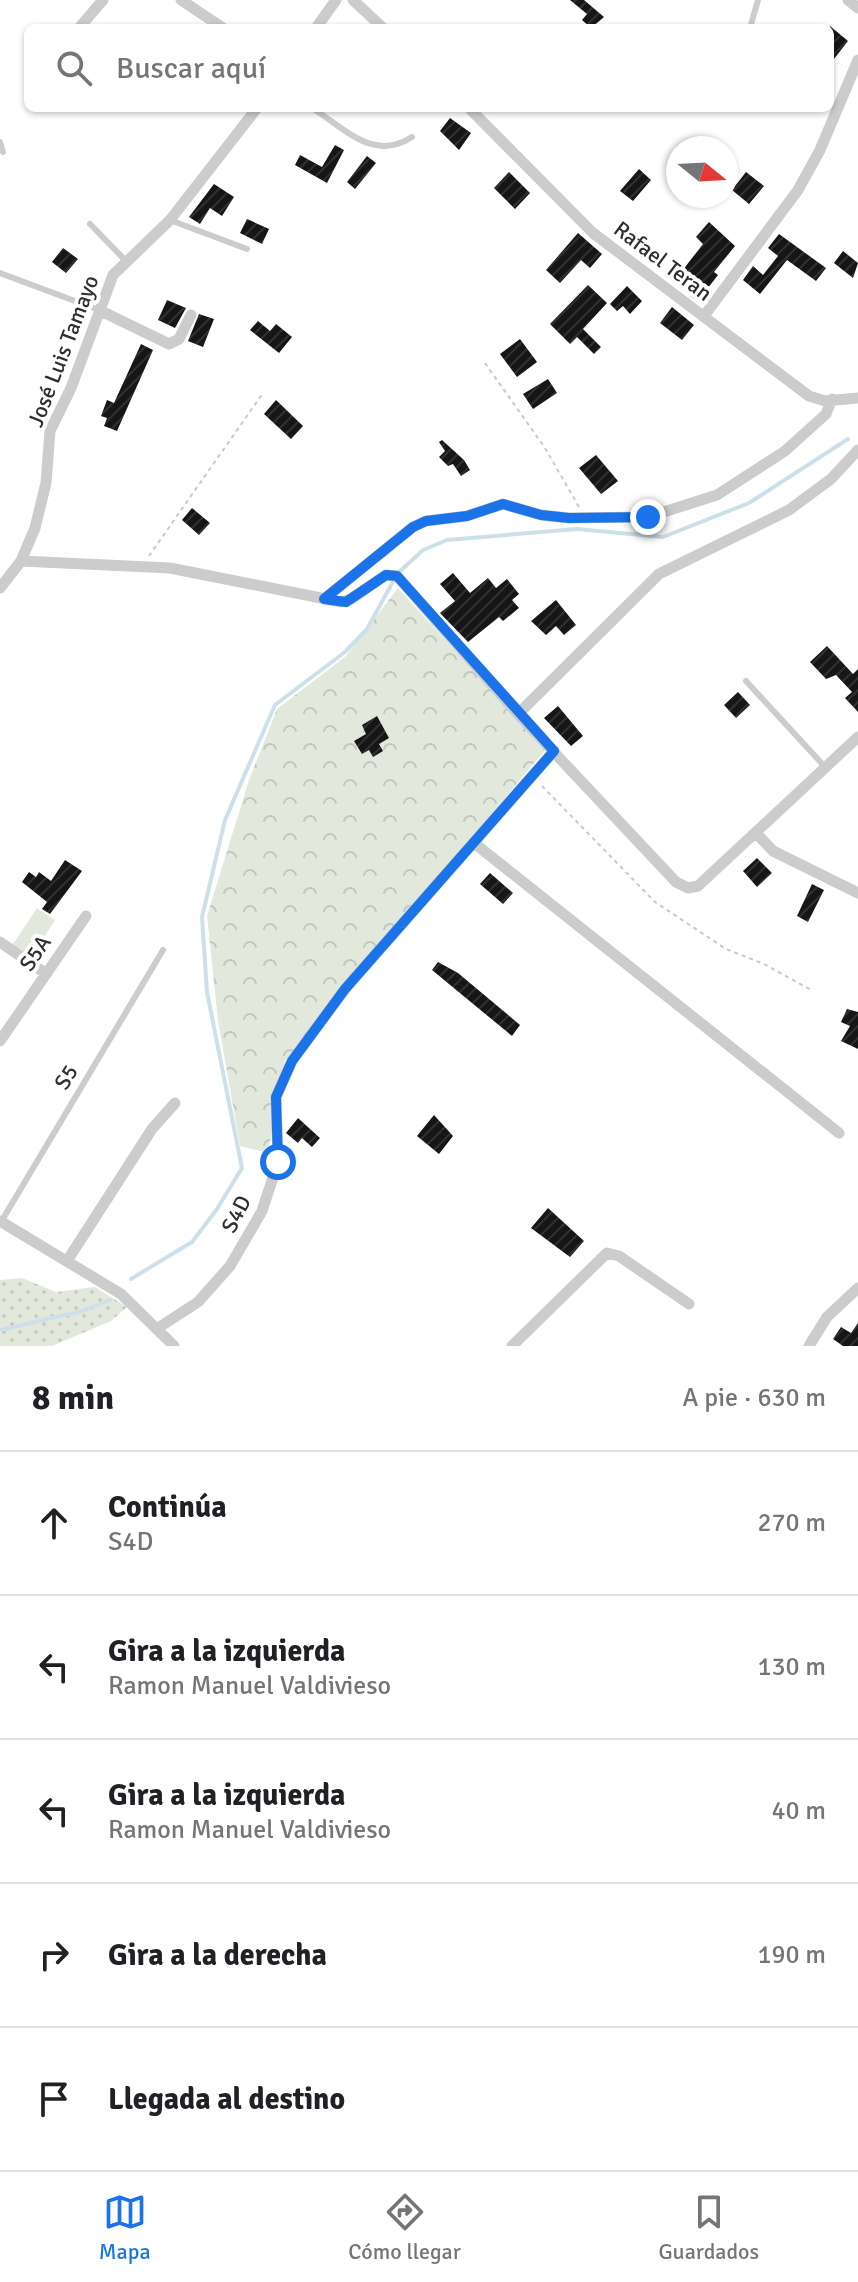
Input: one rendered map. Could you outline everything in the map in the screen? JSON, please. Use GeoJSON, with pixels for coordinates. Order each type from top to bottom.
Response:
{"type":"FeatureCollection","features":[{"type":"Feature","properties":{"kind":"street"},"geometry":{"type":"LineString","coordinates":[[82,24],[103,0]]}},
{"type":"Feature","properties":{"kind":"street"},"geometry":{"type":"LineString","coordinates":[[181,0],[217,24]]}},
{"type":"Feature","properties":{"kind":"street"},"geometry":{"type":"LineString","coordinates":[[319,24],[336,0]]}},
{"type":"Feature","properties":{"kind":"street"},"geometry":{"type":"LineString","coordinates":[[353,0],[379,24]]}},
{"type":"Feature","properties":{"kind":"street"},"geometry":{"type":"LineString","coordinates":[[848,0],[858,8]]}},
{"type":"Feature","properties":{"kind":"street"},"geometry":{"type":"LineString","coordinates":[[704,316],[798,190],[820,150],[858,60]]}},
{"type":"Feature","properties":{"kind":"street","name":"José Luis Tamayo"},"geometry":{"type":"LineString","coordinates":[[0,588],[21,561],[35,528],[46,483],[50,431],[71,388],[113,275],[125,260],[170,220],[254,112]]}},
{"type":"Feature","properties":{"kind":"street","name":"Rafael Teran"},"geometry":{"type":"LineString","coordinates":[[473,112],[593,233],[809,396],[858,398]]}},
{"type":"Feature","properties":{"kind":"street"},"geometry":{"type":"LineString","coordinates":[[99,310],[169,344],[179,339],[191,315]]}},
{"type":"Feature","properties":{"kind":"street"},"geometry":{"type":"LineString","coordinates":[[324,599],[413,527],[426,521],[467,516],[503,504],[541,515],[585,519],[648,517],[717,495],[785,451],[826,414],[832,399]]}},
{"type":"Feature","properties":{"kind":"street"},"geometry":{"type":"LineString","coordinates":[[518,714],[659,574],[789,510],[831,479],[858,450]]}},
{"type":"Feature","properties":{"kind":"street"},"geometry":{"type":"LineString","coordinates":[[21,561],[170,568],[346,602],[386,575],[397,576],[518,714],[676,882],[688,888],[698,886],[858,737]]}},
{"type":"Feature","properties":{"kind":"street","name":"S4D"},"geometry":{"type":"LineString","coordinates":[[158,1328],[198,1302],[209,1290],[230,1266],[262,1211],[278,1162],[276,1097],[292,1061],[345,989],[554,751]]}},
{"type":"Feature","properties":{"kind":"street"},"geometry":{"type":"LineString","coordinates":[[756,833],[773,851],[858,893]]}},
{"type":"Feature","properties":{"kind":"street"},"geometry":{"type":"LineString","coordinates":[[474,843],[839,1133]]}},
{"type":"Feature","properties":{"kind":"street","name":"S5A"},"geometry":{"type":"LineString","coordinates":[[0,1041],[86,916]]}},
{"type":"Feature","properties":{"kind":"street"},"geometry":{"type":"LineString","coordinates":[[0,942],[45,973]]}},
{"type":"Feature","properties":{"kind":"street"},"geometry":{"type":"LineString","coordinates":[[67,1261],[152,1129],[175,1103]]}},
{"type":"Feature","properties":{"kind":"street"},"geometry":{"type":"LineString","coordinates":[[0,1222],[121,1294],[174,1346]]}},
{"type":"Feature","properties":{"kind":"street"},"geometry":{"type":"LineString","coordinates":[[512,1346],[607,1253],[619,1256],[689,1304]]}},
{"type":"Feature","properties":{"kind":"street"},"geometry":{"type":"LineString","coordinates":[[809,1346],[827,1317],[858,1288]]}},
{"type":"Feature","properties":{"kind":"lane"},"geometry":{"type":"LineString","coordinates":[[751,24],[758,0]]}},
{"type":"Feature","properties":{"kind":"lane"},"geometry":{"type":"LineString","coordinates":[[318,112],[371,146],[396,147],[412,137]]}},
{"type":"Feature","properties":{"kind":"lane"},"geometry":{"type":"LineString","coordinates":[[0,142],[3,152]]}},
{"type":"Feature","properties":{"kind":"lane"},"geometry":{"type":"LineString","coordinates":[[170,220],[247,249]]}},
{"type":"Feature","properties":{"kind":"lane"},"geometry":{"type":"LineString","coordinates":[[90,224],[125,260]]}},
{"type":"Feature","properties":{"kind":"lane"},"geometry":{"type":"LineString","coordinates":[[0,273],[99,310]]}},
{"type":"Feature","properties":{"kind":"lane"},"geometry":{"type":"LineString","coordinates":[[746,681],[826,768]]}},
{"type":"Feature","properties":{"kind":"lane","name":"S5"},"geometry":{"type":"LineString","coordinates":[[0,1222],[163,950]]}},
{"type":"Feature","properties":{"kind":"path"},"geometry":{"type":"LineString","coordinates":[[485,363],[545,448],[585,519]]}},
{"type":"Feature","properties":{"kind":"path"},"geometry":{"type":"LineString","coordinates":[[143,567],[263,393]]}},
{"type":"Feature","properties":{"kind":"path"},"geometry":{"type":"LineString","coordinates":[[532,777],[655,902],[726,949],[764,964],[813,991]]}},
{"type":"Feature","properties":{"kind":"green space"},"geometry":{"type":"Polygon","coordinates":[[[398,588],[545,750],[285,1061],[268,1153],[240,1146],[218,1021],[207,916],[249,780],[277,709],[346,656],[398,588]]]}},
{"type":"Feature","properties":{"kind":"green space"},"geometry":{"type":"Polygon","coordinates":[[[37,908],[55,920],[30,959],[11,947],[37,908]]]}},
{"type":"Feature","properties":{"kind":"green space"},"geometry":{"type":"Polygon","coordinates":[[[22,1278],[56,1292],[95,1287],[127,1307],[111,1321],[52,1346],[0,1346],[0,1280],[22,1278]]]}},
{"type":"Feature","properties":{"kind":"building"},"geometry":{"type":"Polygon","coordinates":[[[570,0],[584,0],[604,17],[596,24],[586,24],[582,20],[587,14],[570,0]]]}},
{"type":"Feature","properties":{"kind":"building"},"geometry":{"type":"Polygon","coordinates":[[[834,29],[848,41],[834,59],[834,29]]]}},
{"type":"Feature","properties":{"kind":"building"},"geometry":{"type":"Polygon","coordinates":[[[450,118],[471,133],[459,150],[440,131],[450,118]]]}},
{"type":"Feature","properties":{"kind":"building"},"geometry":{"type":"Polygon","coordinates":[[[335,145],[344,150],[327,183],[295,165],[300,155],[322,167],[335,145]]]}},
{"type":"Feature","properties":{"kind":"building"},"geometry":{"type":"Polygon","coordinates":[[[367,156],[376,163],[355,189],[347,182],[367,156]]]}},
{"type":"Feature","properties":{"kind":"building"},"geometry":{"type":"Polygon","coordinates":[[[639,169],[651,180],[633,201],[620,191],[639,169]]]}},
{"type":"Feature","properties":{"kind":"building"},"geometry":{"type":"Polygon","coordinates":[[[509,172],[530,193],[515,209],[494,188],[509,172]]]}},
{"type":"Feature","properties":{"kind":"building"},"geometry":{"type":"Polygon","coordinates":[[[746,172],[764,186],[749,204],[738,195],[738,182],[746,172]]]}},
{"type":"Feature","properties":{"kind":"building"},"geometry":{"type":"Polygon","coordinates":[[[214,184],[234,197],[222,216],[210,208],[200,224],[189,217],[214,184]]]}},
{"type":"Feature","properties":{"kind":"building"},"geometry":{"type":"Polygon","coordinates":[[[247,219],[269,229],[262,244],[240,233],[247,219]]]}},
{"type":"Feature","properties":{"kind":"building"},"geometry":{"type":"Polygon","coordinates":[[[709,222],[735,246],[714,272],[718,275],[698,301],[690,296],[699,284],[682,271],[703,244],[696,237],[709,222]]]}},
{"type":"Feature","properties":{"kind":"building"},"geometry":{"type":"Polygon","coordinates":[[[578,233],[602,254],[590,268],[581,260],[560,283],[546,270],[578,233]]]}},
{"type":"Feature","properties":{"kind":"building"},"geometry":{"type":"Polygon","coordinates":[[[779,234],[826,268],[816,281],[787,260],[760,294],[743,280],[753,266],[763,275],[778,256],[768,248],[779,234]]]}},
{"type":"Feature","properties":{"kind":"building"},"geometry":{"type":"Polygon","coordinates":[[[63,248],[78,259],[66,273],[52,262],[63,248]]]}},
{"type":"Feature","properties":{"kind":"building"},"geometry":{"type":"Polygon","coordinates":[[[843,251],[858,263],[853,278],[834,263],[843,251]]]}},
{"type":"Feature","properties":{"kind":"building"},"geometry":{"type":"Polygon","coordinates":[[[588,285],[607,303],[583,329],[601,347],[594,354],[577,337],[570,344],[550,324],[588,285]]]}},
{"type":"Feature","properties":{"kind":"building"},"geometry":{"type":"Polygon","coordinates":[[[627,286],[642,301],[630,314],[623,306],[617,311],[610,304],[627,286]]]}},
{"type":"Feature","properties":{"kind":"building"},"geometry":{"type":"Polygon","coordinates":[[[167,300],[186,308],[175,328],[158,320],[167,300]]]}},
{"type":"Feature","properties":{"kind":"building"},"geometry":{"type":"Polygon","coordinates":[[[672,307],[694,325],[682,340],[660,323],[672,307]]]}},
{"type":"Feature","properties":{"kind":"building"},"geometry":{"type":"Polygon","coordinates":[[[199,314],[214,319],[203,347],[188,341],[199,314]]]}},
{"type":"Feature","properties":{"kind":"building"},"geometry":{"type":"Polygon","coordinates":[[[258,321],[270,331],[276,324],[292,337],[279,353],[250,330],[258,321]]]}},
{"type":"Feature","properties":{"kind":"building"},"geometry":{"type":"Polygon","coordinates":[[[520,339],[537,362],[517,377],[500,354],[520,339]]]}},
{"type":"Feature","properties":{"kind":"building"},"geometry":{"type":"Polygon","coordinates":[[[141,344],[153,350],[117,431],[104,426],[107,418],[101,416],[107,400],[114,403],[141,344]]]}},
{"type":"Feature","properties":{"kind":"building"},"geometry":{"type":"Polygon","coordinates":[[[548,379],[557,393],[533,409],[523,394],[548,379]]]}},
{"type":"Feature","properties":{"kind":"building"},"geometry":{"type":"Polygon","coordinates":[[[276,400],[303,426],[291,439],[264,414],[276,400]]]}},
{"type":"Feature","properties":{"kind":"building"},"geometry":{"type":"Polygon","coordinates":[[[442,440],[464,460],[470,470],[461,476],[453,464],[448,466],[439,457],[445,451],[439,442],[442,440]]]}},
{"type":"Feature","properties":{"kind":"building"},"geometry":{"type":"Polygon","coordinates":[[[596,455],[618,481],[601,494],[579,468],[596,455]]]}},
{"type":"Feature","properties":{"kind":"building"},"geometry":{"type":"Polygon","coordinates":[[[192,508],[210,523],[199,535],[182,520],[192,508]]]}},
{"type":"Feature","properties":{"kind":"building"},"geometry":{"type":"Polygon","coordinates":[[[453,573],[470,593],[488,578],[496,588],[507,579],[519,594],[512,600],[519,608],[503,621],[499,617],[468,642],[440,613],[455,601],[440,584],[453,573]]]}},
{"type":"Feature","properties":{"kind":"building"},"geometry":{"type":"Polygon","coordinates":[[[556,600],[576,625],[564,635],[556,626],[546,635],[531,621],[556,600]]]}},
{"type":"Feature","properties":{"kind":"building"},"geometry":{"type":"Polygon","coordinates":[[[827,646],[853,674],[858,669],[858,712],[845,698],[852,692],[836,675],[826,679],[810,662],[827,646]]]}},
{"type":"Feature","properties":{"kind":"building"},"geometry":{"type":"Polygon","coordinates":[[[738,692],[750,705],[736,718],[724,705],[738,692]]]}},
{"type":"Feature","properties":{"kind":"building"},"geometry":{"type":"Polygon","coordinates":[[[558,706],[583,736],[571,746],[544,718],[558,706]]]}},
{"type":"Feature","properties":{"kind":"building"},"geometry":{"type":"Polygon","coordinates":[[[377,716],[389,738],[379,744],[383,751],[373,757],[369,750],[362,754],[354,741],[366,734],[362,725],[377,716]]]}},
{"type":"Feature","properties":{"kind":"building"},"geometry":{"type":"Polygon","coordinates":[[[757,858],[772,873],[757,887],[743,871],[757,858]]]}},
{"type":"Feature","properties":{"kind":"building"},"geometry":{"type":"Polygon","coordinates":[[[65,860],[82,871],[50,914],[42,909],[47,902],[22,882],[29,872],[36,877],[39,872],[51,881],[65,860]]]}},
{"type":"Feature","properties":{"kind":"building"},"geometry":{"type":"Polygon","coordinates":[[[490,873],[513,893],[503,904],[480,884],[490,873]]]}},
{"type":"Feature","properties":{"kind":"building"},"geometry":{"type":"Polygon","coordinates":[[[812,884],[824,890],[808,922],[797,916],[812,884]]]}},
{"type":"Feature","properties":{"kind":"building"},"geometry":{"type":"Polygon","coordinates":[[[438,962],[458,973],[520,1025],[512,1036],[432,970],[438,962]]]}},
{"type":"Feature","properties":{"kind":"building"},"geometry":{"type":"Polygon","coordinates":[[[847,1009],[858,1012],[858,1049],[841,1041],[850,1026],[841,1022],[847,1009]]]}},
{"type":"Feature","properties":{"kind":"building"},"geometry":{"type":"Polygon","coordinates":[[[434,1115],[453,1136],[439,1154],[417,1136],[434,1115]]]}},
{"type":"Feature","properties":{"kind":"building"},"geometry":{"type":"Polygon","coordinates":[[[298,1118],[320,1138],[312,1147],[302,1138],[298,1143],[286,1133],[298,1118]]]}},
{"type":"Feature","properties":{"kind":"building"},"geometry":{"type":"Polygon","coordinates":[[[548,1208],[584,1241],[570,1257],[531,1228],[548,1208]]]}},
{"type":"Feature","properties":{"kind":"building"},"geometry":{"type":"Polygon","coordinates":[[[858,1323],[858,1346],[843,1346],[833,1339],[841,1327],[851,1333],[858,1323]]]}},
{"type":"Feature","properties":{"kind":"waterway"},"geometry":{"type":"LineString","coordinates":[[397,574],[423,550],[447,540],[577,529],[663,537],[749,503],[848,439]]}},
{"type":"Feature","properties":{"kind":"waterway"},"geometry":{"type":"LineString","coordinates":[[131,1279],[192,1242],[242,1168],[207,992],[202,917],[225,820],[275,705],[345,652],[367,629],[395,578]]}},
{"type":"Feature","properties":{"kind":"waterway"},"geometry":{"type":"LineString","coordinates":[[0,1330],[82,1311],[110,1300]]}},
{"type":"Feature","properties":{"kind":"route"},"geometry":{"type":"LineString","coordinates":[[278,1162],[276,1097],[292,1061],[345,989],[554,751],[397,576],[386,575],[346,602],[324,599],[413,527],[426,521],[467,516],[503,504],[541,515],[569,518],[648,517]]}}]}
